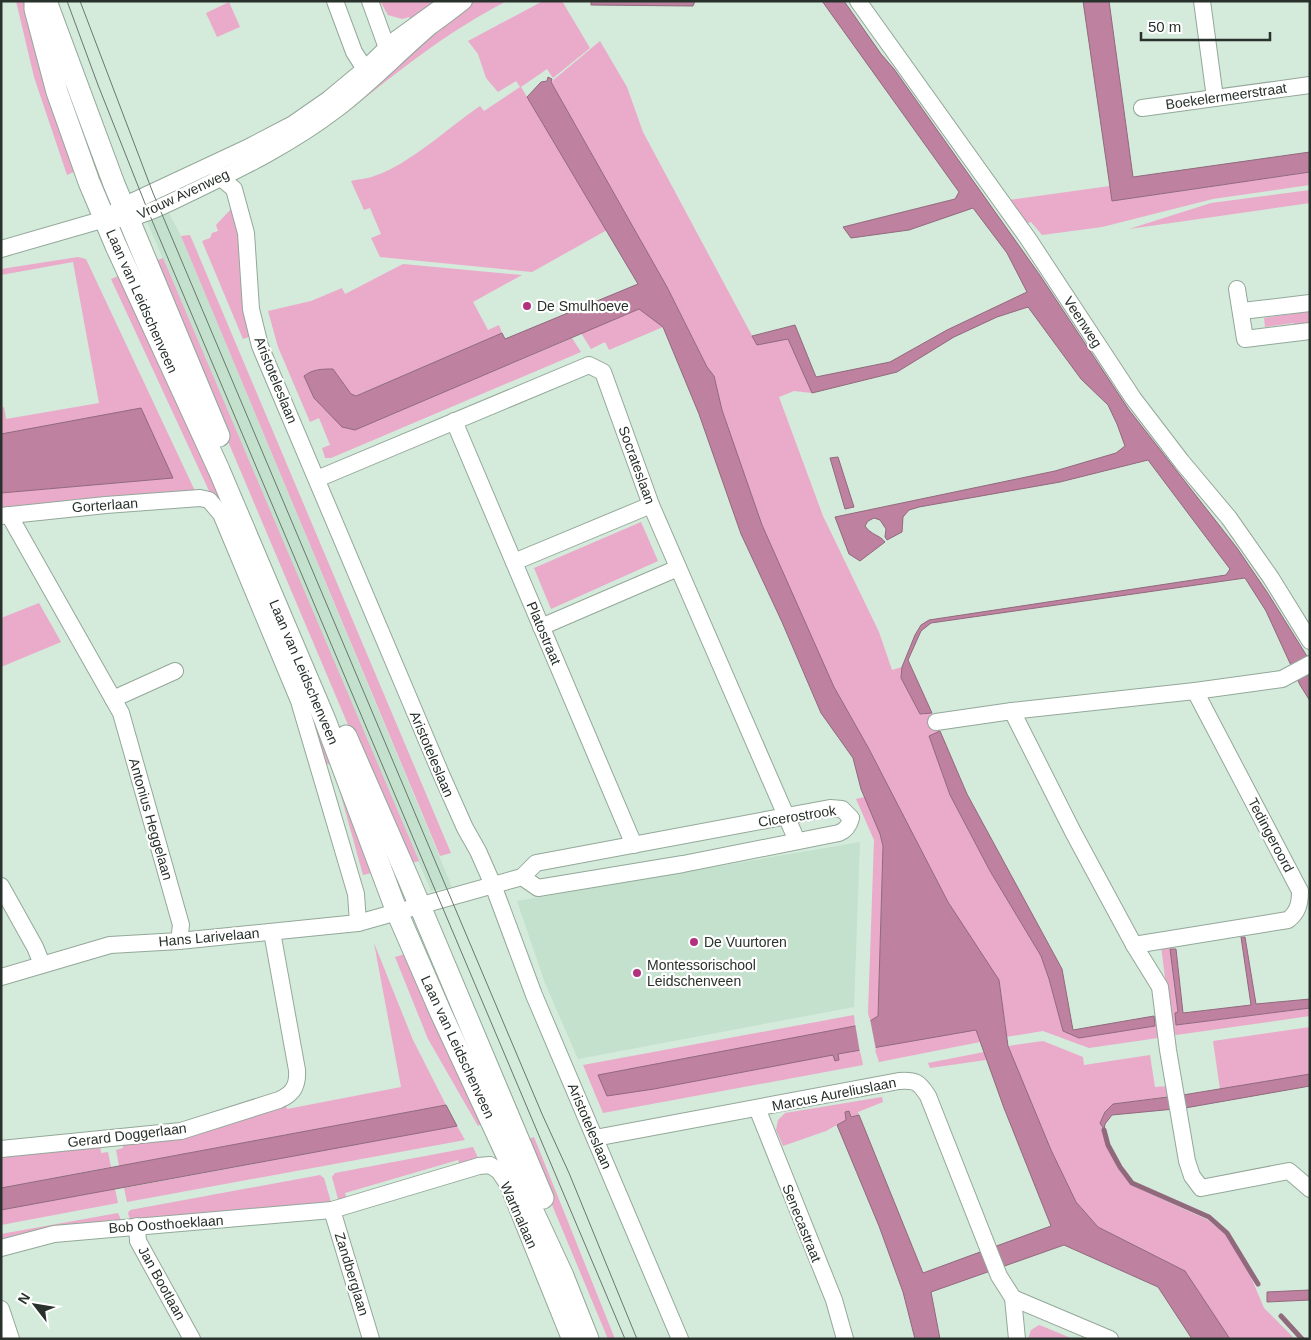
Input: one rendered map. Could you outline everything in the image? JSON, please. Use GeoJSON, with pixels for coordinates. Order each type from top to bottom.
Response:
{"type":"FeatureCollection","features":[{"type":"Feature","properties":{"kind":"street","name":"Laan van Leidschenveen"},"geometry":{"type":"LineString","coordinates":[[35,1],[35,9],[57,92],[89,182],[219,470],[325,720],[397,912],[440,1011],[563,1276],[588,1339]]}},
{"type":"Feature","properties":{"kind":"street","name":"Laan van Leidschenveen"},"geometry":{"type":"LineString","coordinates":[[46,1],[126,213],[320,677],[419,906],[601,1339]]}},
{"type":"Feature","properties":{"kind":"street"},"geometry":{"type":"LineString","coordinates":[[335,1],[354,52],[365,69],[385,69],[388,48],[370,1]]}},
{"type":"Feature","properties":{"kind":"street","name":"Vrouw Avenweg"},"geometry":{"type":"LineString","coordinates":[[217,171],[293,124],[329,99],[365,69],[395,40],[448,1]]}},
{"type":"Feature","properties":{"kind":"street","name":"Vrouw Avenweg"},"geometry":{"type":"LineString","coordinates":[[1,249],[126,213],[300,135],[337,109],[431,27],[464,1]]}},
{"type":"Feature","properties":{"kind":"street","name":"Veenweg"},"geometry":{"type":"LineString","coordinates":[[858,1],[1029,240],[1134,398],[1272,578],[1310,641]]}},
{"type":"Feature","properties":{"kind":"street"},"geometry":{"type":"LineString","coordinates":[[1202,1],[1215,98]]}},
{"type":"Feature","properties":{"kind":"street","name":"Boekelermeerstraat"},"geometry":{"type":"LineString","coordinates":[[1142,108],[1310,85]]}},
{"type":"Feature","properties":{"kind":"street","name":"Aristoteleslaan"},"geometry":{"type":"LineString","coordinates":[[217,171],[234,188],[246,233],[250,310],[260,346],[441,774],[493,886],[534,995],[680,1339]]}},
{"type":"Feature","properties":{"kind":"street"},"geometry":{"type":"LineString","coordinates":[[1237,289],[1245,339],[1310,331]]}},
{"type":"Feature","properties":{"kind":"street"},"geometry":{"type":"LineString","coordinates":[[1242,311],[1310,303]]}},
{"type":"Feature","properties":{"kind":"street","name":"Socrateslaan"},"geometry":{"type":"LineString","coordinates":[[317,479],[590,365],[603,372],[651,505],[797,841]]}},
{"type":"Feature","properties":{"kind":"street","name":"Platostraat"},"geometry":{"type":"LineString","coordinates":[[454,421],[634,845]]}},
{"type":"Feature","properties":{"kind":"street","name":"Gorterlaan"},"geometry":{"type":"LineString","coordinates":[[5,515],[106,504],[200,498],[209,500],[216,507],[225,522],[299,701],[356,894],[358,923]]}},
{"type":"Feature","properties":{"kind":"street"},"geometry":{"type":"LineString","coordinates":[[514,562],[651,505]]}},
{"type":"Feature","properties":{"kind":"street","name":"Antonius Heggelaan"},"geometry":{"type":"LineString","coordinates":[[5,515],[121,714],[181,925],[179,941]]}},
{"type":"Feature","properties":{"kind":"street"},"geometry":{"type":"LineString","coordinates":[[541,627],[678,568]]}},
{"type":"Feature","properties":{"kind":"street"},"geometry":{"type":"LineString","coordinates":[[936,722],[1282,679],[1310,664]]}},
{"type":"Feature","properties":{"kind":"street"},"geometry":{"type":"LineString","coordinates":[[113,700],[176,671]]}},
{"type":"Feature","properties":{"kind":"street","name":"Tedingeroord"},"geometry":{"type":"LineString","coordinates":[[1134,945],[1288,920],[1295,914],[1300,903],[1300,891],[1194,691]]}},
{"type":"Feature","properties":{"kind":"street"},"geometry":{"type":"LineString","coordinates":[[1012,712],[1073,832],[1134,945],[1160,987],[1175,1092],[1187,1161],[1192,1176],[1201,1188],[1289,1171],[1310,1189]]}},
{"type":"Feature","properties":{"kind":"street","name":"Cicerostrook"},"geometry":{"type":"LineString","coordinates":[[419,906],[522,877],[536,863],[837,808],[847,812],[851,818],[849,825],[839,833],[683,864],[538,888],[522,877]]}},
{"type":"Feature","properties":{"kind":"street"},"geometry":{"type":"LineString","coordinates":[[1,886],[35,947],[42,964]]}},
{"type":"Feature","properties":{"kind":"street","name":"Hans Larivelaan"},"geometry":{"type":"LineString","coordinates":[[1,976],[110,945],[179,941],[358,923],[419,906]]}},
{"type":"Feature","properties":{"kind":"street","name":"Gerard Doggerlaan"},"geometry":{"type":"LineString","coordinates":[[1,1149],[181,1131],[288,1096],[295,1088],[297,1070],[272,932]]}},
{"type":"Feature","properties":{"kind":"street","name":"Marcus Aureliuslaan"},"geometry":{"type":"LineString","coordinates":[[595,1138],[899,1081],[910,1080],[920,1083],[928,1096],[999,1276],[1013,1298],[1016,1339]]}},
{"type":"Feature","properties":{"kind":"street","name":"Senecastraat"},"geometry":{"type":"LineString","coordinates":[[757,1108],[834,1300],[845,1339]]}},
{"type":"Feature","properties":{"kind":"street","name":"Wartnalaan"},"geometry":{"type":"LineString","coordinates":[[332,1210],[479,1166],[490,1165],[499,1172],[507,1183],[570,1339]]}},
{"type":"Feature","properties":{"kind":"street","name":"Bob Oosthoeklaan"},"geometry":{"type":"LineString","coordinates":[[1,1248],[54,1234],[332,1210]]}},
{"type":"Feature","properties":{"kind":"street","name":"Zandberglaan"},"geometry":{"type":"LineString","coordinates":[[332,1210],[371,1339]]}},
{"type":"Feature","properties":{"kind":"street","name":"Jan Bootlaan"},"geometry":{"type":"LineString","coordinates":[[137,1226],[138,1241],[192,1339]]}},
{"type":"Feature","properties":{"kind":"street"},"geometry":{"type":"LineString","coordinates":[[1013,1298],[1110,1339]]}},
{"type":"Feature","properties":{"kind":"street"},"geometry":{"type":"LineString","coordinates":[[1,1309],[11,1339]]}},
{"type":"Feature","properties":{"kind":"shaded area"},"geometry":{"type":"Polygon","coordinates":[[[16,1],[24,1],[39,63],[80,169],[67,175],[34,77],[16,1]]]}},
{"type":"Feature","properties":{"kind":"shaded area"},"geometry":{"type":"Polygon","coordinates":[[[380,1],[440,1],[411,21],[409,17],[402,19],[388,15],[380,1]]]}},
{"type":"Feature","properties":{"kind":"shaded area"},"geometry":{"type":"Polygon","coordinates":[[[474,1],[507,1],[464,25],[404,68],[345,114],[343,110],[428,36],[474,1]]]}},
{"type":"Feature","properties":{"kind":"shaded area"},"geometry":{"type":"Polygon","coordinates":[[[543,1],[562,1],[590,48],[553,78],[547,69],[521,87],[607,230],[532,272],[380,257],[371,238],[381,234],[370,208],[364,210],[351,181],[387,171],[415,155],[480,106],[484,111],[520,87],[516,81],[498,92],[486,78],[478,54],[468,41],[543,1]]]}},
{"type":"Feature","properties":{"kind":"shaded area"},"geometry":{"type":"Polygon","coordinates":[[[591,1],[695,1],[693,6],[591,5],[591,1]]]}},
{"type":"Feature","properties":{"kind":"shaded area"},"geometry":{"type":"Polygon","coordinates":[[[822,1],[844,1],[1039,274],[1129,410],[1237,548],[1310,661],[1310,701],[1300,685],[1266,611],[1245,578],[931,623],[921,631],[908,660],[932,713],[920,714],[901,678],[902,667],[915,635],[921,625],[929,620],[1226,575],[1230,569],[1148,460],[1060,482],[909,510],[903,517],[902,532],[887,540],[885,537],[886,529],[880,520],[874,518],[868,521],[865,526],[885,542],[860,561],[849,554],[835,517],[1055,471],[1116,453],[1125,446],[1108,405],[1081,379],[1028,307],[997,317],[954,337],[897,372],[812,393],[788,339],[757,345],[752,336],[795,325],[816,377],[890,362],[947,330],[1027,292],[1007,253],[973,208],[909,230],[851,238],[843,227],[955,199],[959,192],[822,1]]]}},
{"type":"Feature","properties":{"kind":"shaded area"},"geometry":{"type":"Polygon","coordinates":[[[1083,1],[1109,1],[1133,177],[1310,152],[1310,172],[1112,201],[1083,1]]]}},
{"type":"Feature","properties":{"kind":"shaded area"},"geometry":{"type":"Polygon","coordinates":[[[229,2],[240,27],[217,37],[206,13],[229,2]]]}},
{"type":"Feature","properties":{"kind":"shaded area"},"geometry":{"type":"Polygon","coordinates":[[[600,41],[627,87],[643,132],[757,345],[788,338],[812,393],[794,391],[779,397],[823,516],[879,632],[892,670],[902,667],[901,678],[920,714],[932,713],[940,731],[929,736],[950,795],[990,871],[1041,956],[1063,1031],[1079,1038],[1155,1026],[1154,1016],[1158,1015],[1160,1036],[1158,1038],[1089,1048],[1043,1031],[1006,1037],[1005,1019],[966,931],[948,902],[869,749],[834,687],[803,619],[762,525],[722,410],[714,376],[707,367],[667,287],[551,82],[600,41]]]}},
{"type":"Feature","properties":{"kind":"shaded area"},"geometry":{"type":"Polygon","coordinates":[[[548,77],[552,79],[551,82],[667,287],[707,367],[714,376],[722,410],[762,525],[834,687],[869,749],[948,902],[999,980],[1008,1046],[1051,1150],[1076,1202],[1098,1227],[1185,1271],[1230,1339],[1192,1339],[1158,1287],[1064,1245],[931,1292],[940,1339],[915,1339],[903,1292],[879,1226],[837,1125],[846,1120],[845,1112],[849,1111],[851,1117],[859,1115],[923,1273],[1051,1226],[1004,1108],[976,1030],[838,1054],[839,1060],[835,1061],[833,1055],[654,1089],[607,1096],[598,1075],[855,1026],[878,1016],[883,846],[880,834],[861,789],[853,758],[821,713],[782,622],[741,534],[699,414],[663,327],[639,309],[355,430],[342,427],[314,398],[304,376],[321,369],[333,369],[351,394],[356,396],[502,333],[505,339],[638,284],[527,97],[541,82],[547,81],[548,77]]]}},
{"type":"Feature","properties":{"kind":"shaded area"},"geometry":{"type":"Polygon","coordinates":[[[1310,172],[1310,185],[1213,199],[1102,227],[1042,235],[1031,222],[1025,224],[1008,200],[1110,186],[1113,201],[1310,172]]]}},
{"type":"Feature","properties":{"kind":"shaded area"},"geometry":{"type":"Polygon","coordinates":[[[1310,190],[1310,203],[1129,229],[1211,203],[1310,190]]]}},
{"type":"Feature","properties":{"kind":"shaded area"},"geometry":{"type":"Polygon","coordinates":[[[166,208],[181,236],[452,887],[431,891],[146,219],[166,208]]]}},
{"type":"Feature","properties":{"kind":"shaded area"},"geometry":{"type":"Polygon","coordinates":[[[231,209],[239,240],[242,265],[242,294],[249,337],[243,339],[202,241],[210,238],[212,233],[218,231],[216,225],[231,209]]]}},
{"type":"Feature","properties":{"kind":"shaded area"},"geometry":{"type":"Polygon","coordinates":[[[190,235],[451,853],[440,856],[181,236],[190,235]]]}},
{"type":"Feature","properties":{"kind":"shaded area"},"geometry":{"type":"Polygon","coordinates":[[[78,257],[86,259],[195,491],[1,509],[1,493],[172,478],[141,409],[1,434],[1,408],[4,407],[6,419],[99,403],[73,262],[1,275],[1,269],[78,257]]]}},
{"type":"Feature","properties":{"kind":"shaded area"},"geometry":{"type":"Polygon","coordinates":[[[163,258],[419,861],[407,864],[152,262],[163,258]]]}},
{"type":"Feature","properties":{"kind":"shaded area"},"geometry":{"type":"Polygon","coordinates":[[[403,264],[522,275],[473,302],[488,330],[499,325],[502,333],[355,396],[351,394],[333,369],[321,369],[304,376],[314,398],[355,430],[572,338],[581,352],[331,458],[325,458],[322,448],[330,445],[319,418],[310,422],[278,347],[268,311],[311,301],[342,288],[345,294],[403,264]]]}},
{"type":"Feature","properties":{"kind":"shaded area"},"geometry":{"type":"Polygon","coordinates":[[[123,274],[226,495],[376,872],[363,875],[332,763],[325,765],[210,493],[111,279],[123,274]]]}},
{"type":"Feature","properties":{"kind":"shaded area"},"geometry":{"type":"Polygon","coordinates":[[[1310,306],[1310,326],[1295,328],[1294,323],[1265,327],[1264,318],[1291,314],[1291,309],[1310,306]]]}},
{"type":"Feature","properties":{"kind":"shaded area"},"geometry":{"type":"Polygon","coordinates":[[[639,309],[663,327],[609,350],[605,342],[591,349],[581,333],[639,309]]]}},
{"type":"Feature","properties":{"kind":"shaded area"},"geometry":{"type":"Polygon","coordinates":[[[141,408],[173,478],[1,493],[1,434],[141,408]]]}},
{"type":"Feature","properties":{"kind":"shaded area"},"geometry":{"type":"Polygon","coordinates":[[[838,457],[854,507],[845,509],[830,458],[838,457]]]}},
{"type":"Feature","properties":{"kind":"shaded area"},"geometry":{"type":"Polygon","coordinates":[[[641,522],[658,561],[551,609],[534,568],[641,522]]]}},
{"type":"Feature","properties":{"kind":"shaded area"},"geometry":{"type":"Polygon","coordinates":[[[39,603],[61,642],[1,667],[1,618],[39,603]]]}},
{"type":"Feature","properties":{"kind":"shaded area"},"geometry":{"type":"Polygon","coordinates":[[[940,731],[967,794],[1062,969],[1073,1030],[1154,1016],[1155,1026],[1079,1038],[1063,1031],[1041,956],[990,871],[950,795],[929,736],[940,731]]]}},
{"type":"Feature","properties":{"kind":"shaded area"},"geometry":{"type":"Polygon","coordinates":[[[865,797],[883,846],[878,1017],[870,1021],[868,1013],[874,840],[856,799],[865,797]]]}},
{"type":"Feature","properties":{"kind":"shaded area","name":"De Vuurtoren"},"geometry":{"type":"Polygon","coordinates":[[[860,842],[854,1007],[578,1059],[545,983],[517,901],[860,842]]]}},
{"type":"Feature","properties":{"kind":"shaded area"},"geometry":{"type":"Polygon","coordinates":[[[1241,937],[1245,937],[1256,1004],[1310,999],[1310,1008],[1176,1025],[1175,1013],[1178,1012],[1170,949],[1176,949],[1183,1013],[1251,1005],[1241,937]]]}},
{"type":"Feature","properties":{"kind":"shaded area"},"geometry":{"type":"Polygon","coordinates":[[[374,943],[413,1040],[446,1105],[119,1166],[116,1150],[123,1148],[123,1142],[286,1105],[287,1109],[401,1087],[374,943]]]}},
{"type":"Feature","properties":{"kind":"shaded area"},"geometry":{"type":"Polygon","coordinates":[[[1170,945],[1178,1013],[1176,1025],[1310,1008],[1310,1016],[1176,1035],[1172,1032],[1161,946],[1170,945]]]}},
{"type":"Feature","properties":{"kind":"shaded area"},"geometry":{"type":"Polygon","coordinates":[[[409,953],[486,1121],[478,1126],[428,1039],[395,957],[409,953]]]}},
{"type":"Feature","properties":{"kind":"shaded area"},"geometry":{"type":"Polygon","coordinates":[[[854,1015],[855,1026],[834,1055],[835,1061],[839,1060],[838,1054],[860,1050],[863,1065],[603,1113],[583,1065],[854,1015]]]}},
{"type":"Feature","properties":{"kind":"shaded area"},"geometry":{"type":"Polygon","coordinates":[[[1310,1027],[1310,1074],[1220,1089],[1213,1041],[1310,1027]]]}},
{"type":"Feature","properties":{"kind":"shaded area"},"geometry":{"type":"Polygon","coordinates":[[[976,1030],[980,1042],[879,1062],[874,1047],[976,1030]]]}},
{"type":"Feature","properties":{"kind":"shaded area"},"geometry":{"type":"Polygon","coordinates":[[[1043,1041],[1083,1057],[1084,1065],[1150,1055],[1155,1087],[1168,1086],[1170,1096],[1113,1104],[1105,1112],[1100,1123],[1107,1146],[1118,1168],[1131,1185],[1208,1220],[1225,1234],[1248,1270],[1264,1308],[1295,1339],[1230,1339],[1185,1271],[1098,1227],[1076,1202],[1051,1150],[1008,1046],[1043,1041]]]}},
{"type":"Feature","properties":{"kind":"shaded area"},"geometry":{"type":"Polygon","coordinates":[[[984,1052],[986,1060],[930,1068],[928,1063],[984,1052]]]}},
{"type":"Feature","properties":{"kind":"shaded area"},"geometry":{"type":"Polygon","coordinates":[[[1310,1074],[1310,1086],[1185,1108],[1112,1115],[1105,1124],[1104,1130],[1100,1123],[1105,1112],[1113,1104],[1183,1095],[1310,1074]]]}},
{"type":"Feature","properties":{"kind":"shaded area"},"geometry":{"type":"Polygon","coordinates":[[[882,1097],[883,1102],[858,1112],[859,1115],[850,1117],[845,1112],[846,1120],[826,1131],[783,1146],[776,1130],[778,1120],[785,1113],[882,1097]]]}},
{"type":"Feature","properties":{"kind":"shaded area"},"geometry":{"type":"Polygon","coordinates":[[[446,1105],[457,1126],[1,1210],[1,1188],[446,1105]]]}},
{"type":"Feature","properties":{"kind":"shaded area"},"geometry":{"type":"Polygon","coordinates":[[[457,1126],[465,1140],[127,1202],[124,1188],[457,1126]]]}},
{"type":"Feature","properties":{"kind":"shaded area"},"geometry":{"type":"Polygon","coordinates":[[[534,1137],[615,1339],[608,1339],[525,1140],[534,1137]]]}},
{"type":"Feature","properties":{"kind":"shaded area"},"geometry":{"type":"Polygon","coordinates":[[[100,1145],[101,1153],[108,1152],[111,1167],[1,1188],[1,1154],[100,1145]]]}},
{"type":"Feature","properties":{"kind":"shaded area"},"geometry":{"type":"Polygon","coordinates":[[[473,1147],[479,1160],[460,1166],[458,1160],[345,1193],[347,1199],[340,1201],[338,1199],[332,1177],[335,1173],[473,1147]]]}},
{"type":"Feature","properties":{"kind":"shaded area"},"geometry":{"type":"Polygon","coordinates":[[[320,1175],[324,1178],[331,1202],[130,1220],[128,1213],[130,1210],[320,1175]]]}},
{"type":"Feature","properties":{"kind":"shaded area"},"geometry":{"type":"Polygon","coordinates":[[[115,1189],[118,1203],[1,1225],[1,1210],[115,1189]]]}},
{"type":"Feature","properties":{"kind":"shaded area"},"geometry":{"type":"Polygon","coordinates":[[[118,1213],[121,1220],[119,1221],[1,1241],[1,1234],[118,1213]]]}},
{"type":"Feature","properties":{"kind":"shaded area"},"geometry":{"type":"Polygon","coordinates":[[[1310,1290],[1310,1300],[1267,1302],[1267,1292],[1310,1290]]]}},
{"type":"Feature","properties":{"kind":"shaded area"},"geometry":{"type":"Polygon","coordinates":[[[1039,1325],[1073,1339],[1028,1339],[1031,1330],[1039,1325]]]}},
{"type":"Feature","properties":{"kind":"pier"},"geometry":{"type":"Polygon","coordinates":[[[870,1019],[876,1050],[860,1053],[855,1023],[870,1019]]]}},
{"type":"Feature","properties":{"kind":"waterway"},"geometry":{"type":"LineString","coordinates":[[1104,1130],[1108,1145],[1120,1167],[1132,1183],[1209,1217],[1227,1233],[1258,1284]]}},
{"type":"Feature","properties":{"kind":"waterway"},"geometry":{"type":"LineString","coordinates":[[1281,1316],[1302,1339]]}},
{"type":"Feature","properties":{"kind":"tram line"},"geometry":{"type":"LineString","coordinates":[[67,1],[148,211],[625,1339]]}},
{"type":"Feature","properties":{"kind":"tram line"},"geometry":{"type":"LineString","coordinates":[[80,1],[153,193],[542,1114],[569,1173],[637,1339]]}},
{"type":"Feature","properties":{"kind":"place","name":"De Smulhoeve"},"geometry":{"type":"Point","coordinates":[527,306]}},
{"type":"Feature","properties":{"kind":"place","name":"De Vuurtoren"},"geometry":{"type":"Point","coordinates":[694,942]}},
{"type":"Feature","properties":{"kind":"place","name":"Montessorischool Leidschenveen"},"geometry":{"type":"Point","coordinates":[637,973]}}]}
